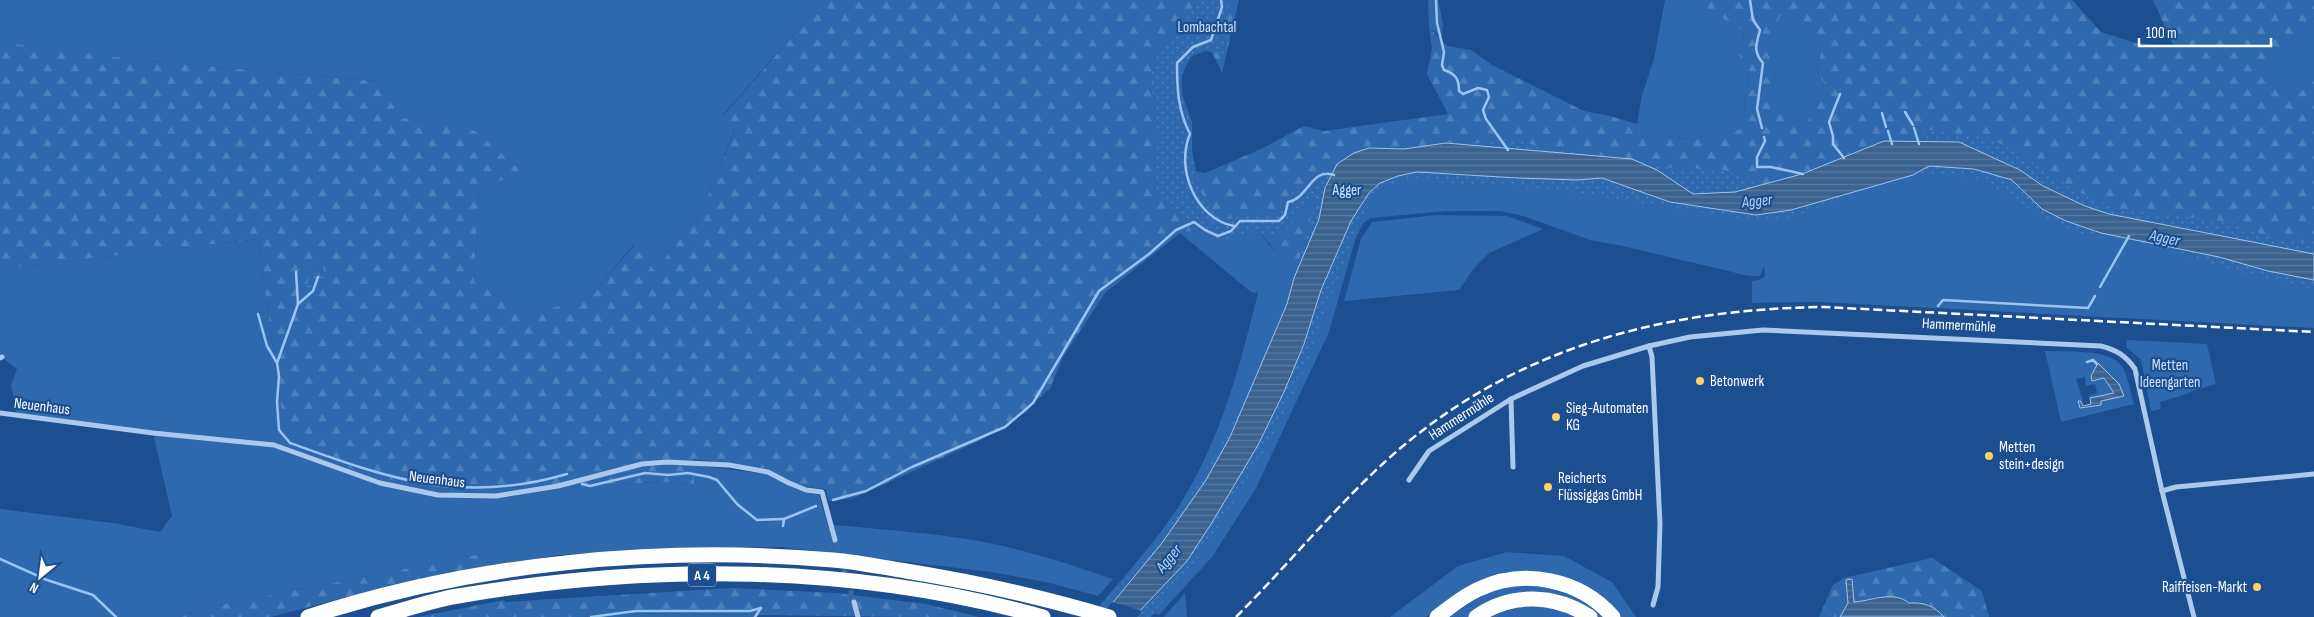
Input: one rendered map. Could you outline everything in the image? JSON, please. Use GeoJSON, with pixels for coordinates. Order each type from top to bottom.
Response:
{"type":"FeatureCollection","features":[{"type":"Feature","properties":{"kind":"highway","name":"A 4"},"geometry":{"type":"LineString","coordinates":[[308,617],[353,603],[454,579],[573,563],[687,554],[834,560],[973,582],[1035,596],[1108,617]]}},
{"type":"Feature","properties":{"kind":"highway","name":"A 4"},"geometry":{"type":"LineString","coordinates":[[378,617],[457,596],[578,580],[708,574],[834,578],[944,593],[1043,617]]}},
{"type":"Feature","properties":{"kind":"highway"},"geometry":{"type":"LineString","coordinates":[[1437,617],[1479,589],[1501,581],[1525,578],[1566,585],[1596,602],[1612,617]]}},
{"type":"Feature","properties":{"kind":"highway"},"geometry":{"type":"LineString","coordinates":[[1476,617],[1489,608],[1505,602],[1534,598],[1557,601],[1590,617]]}},
{"type":"Feature","properties":{"kind":"street","name":"Hammermühle"},"geometry":{"type":"LineString","coordinates":[[1409,480],[1428,451],[1511,399],[1583,366],[1649,346],[1690,337],[1763,330],[2092,345],[2114,349],[2128,358],[2135,369],[2162,490],[2194,617]]}},
{"type":"Feature","properties":{"kind":"street"},"geometry":{"type":"LineString","coordinates":[[1649,346],[1652,357],[1660,524],[1658,587],[1653,605]]}},
{"type":"Feature","properties":{"kind":"street","name":"Hammermühle"},"geometry":{"type":"LineString","coordinates":[[1511,399],[1513,467]]}},
{"type":"Feature","properties":{"kind":"street","name":"Neuenhaus"},"geometry":{"type":"LineString","coordinates":[[0,414],[153,433],[274,445],[380,483],[438,495],[496,496],[558,486],[642,464],[667,462],[729,465],[768,472],[797,486],[822,492],[835,540]]}},
{"type":"Feature","properties":{"kind":"street"},"geometry":{"type":"LineString","coordinates":[[2162,490],[2314,474]]}},
{"type":"Feature","properties":{"kind":"street"},"geometry":{"type":"LineString","coordinates":[[854,602],[858,617]]}},
{"type":"Feature","properties":{"kind":"street"},"geometry":{"type":"LineString","coordinates":[[2192,608],[2199,617]]}},
{"type":"Feature","properties":{"kind":"green space"},"geometry":{"type":"Polygon","coordinates":[[[0,0],[824,0],[723,115],[735,129],[701,212],[655,271],[634,244],[589,298],[532,313],[474,282],[479,188],[524,173],[475,132],[402,119],[375,81],[138,60],[3,44],[0,42],[0,0]]]}},
{"type":"Feature","properties":{"kind":"green space","name":"Lombachtal"},"geometry":{"type":"Polygon","coordinates":[[[824,0],[1239,0],[1222,73],[1208,44],[1188,57],[1184,63],[1182,73],[1183,100],[1195,171],[1205,173],[1261,149],[1304,126],[1324,131],[1448,114],[1427,74],[1432,48],[1429,27],[1447,46],[1471,50],[1492,65],[1584,111],[1637,124],[1636,136],[1694,139],[1741,129],[1745,114],[1744,99],[1749,82],[1748,65],[1739,56],[1744,42],[1743,31],[1693,0],[2072,0],[2101,32],[2136,43],[2174,47],[2153,0],[2314,0],[2314,18],[2263,65],[2291,99],[2314,81],[2314,254],[2110,214],[1884,141],[1802,174],[1735,192],[1446,143],[1404,149],[1369,148],[1294,278],[1286,264],[1256,227],[1219,241],[1199,230],[1180,233],[1105,293],[1063,357],[1050,389],[1033,403],[1028,411],[979,441],[854,498],[829,501],[826,489],[806,487],[790,482],[768,469],[693,459],[694,484],[665,482],[451,490],[410,485],[346,467],[312,453],[284,429],[258,239],[0,269],[0,42],[138,60],[375,81],[402,118],[475,131],[524,173],[479,188],[474,282],[532,313],[589,298],[635,244],[655,271],[701,212],[735,130],[723,116],[824,0]],[[1780,16],[1767,49],[1776,71],[1773,85],[1776,98],[1798,127],[1806,125],[1817,104],[1824,83],[1816,71],[1821,53],[1816,29],[1798,16],[1780,16]]]}},
{"type":"Feature","properties":{"kind":"green space","name":"Agger"},"geometry":{"type":"Polygon","coordinates":[[[1195,0],[1228,0],[1227,54],[1204,51],[1191,57],[1181,76],[1179,86],[1192,122],[1192,151],[1200,190],[1211,209],[1224,220],[1247,215],[1275,215],[1294,190],[1306,179],[1329,168],[1348,162],[1457,145],[1514,140],[1541,147],[1668,166],[1680,173],[1694,167],[1704,171],[1721,169],[1758,181],[1753,186],[1786,188],[1916,142],[1925,129],[1988,138],[2015,150],[2075,190],[2116,209],[2231,222],[2277,240],[2314,242],[2314,289],[2254,276],[2126,239],[2076,233],[2033,211],[1984,181],[1958,175],[1923,175],[1887,182],[1782,221],[1758,221],[1549,189],[1414,181],[1399,182],[1383,188],[1374,197],[1358,224],[1301,378],[1272,438],[1207,546],[1151,617],[1088,617],[1151,554],[1196,487],[1229,429],[1265,357],[1287,303],[1318,193],[1313,196],[1295,221],[1281,232],[1272,234],[1248,233],[1230,239],[1219,239],[1211,236],[1194,224],[1153,187],[1158,139],[1151,80],[1152,67],[1158,52],[1184,25],[1195,0]]]}},
{"type":"Feature","properties":{"kind":"green space"},"geometry":{"type":"Polygon","coordinates":[[[1428,0],[1438,0],[1443,23],[1442,37],[1429,27],[1428,0]]]}},
{"type":"Feature","properties":{"kind":"green space"},"geometry":{"type":"Polygon","coordinates":[[[1665,0],[1693,0],[1743,31],[1744,42],[1739,56],[1748,65],[1749,82],[1744,99],[1745,114],[1741,129],[1694,139],[1635,136],[1642,95],[1654,59],[1665,0]]]}},
{"type":"Feature","properties":{"kind":"green space"},"geometry":{"type":"Polygon","coordinates":[[[1780,16],[1798,16],[1816,28],[1821,53],[1816,71],[1824,83],[1817,104],[1806,125],[1798,127],[1776,98],[1773,85],[1776,71],[1767,49],[1780,16]]]}},
{"type":"Feature","properties":{"kind":"green space"},"geometry":{"type":"Polygon","coordinates":[[[2314,18],[2314,81],[2291,99],[2263,65],[2314,18]]]}},
{"type":"Feature","properties":{"kind":"green space"},"geometry":{"type":"Polygon","coordinates":[[[1975,169],[2314,280],[2314,328],[1820,302],[1752,303],[1752,281],[1759,280],[1765,276],[1764,266],[1760,276],[1749,276],[1590,240],[1523,216],[1501,211],[1448,211],[1370,218],[1363,224],[1356,237],[1329,332],[1255,490],[1212,557],[1159,615],[1141,609],[1359,208],[1398,176],[1646,193],[1975,169]]]}},
{"type":"Feature","properties":{"kind":"green space"},"geometry":{"type":"Polygon","coordinates":[[[1436,215],[1507,216],[1543,229],[1489,253],[1474,268],[1459,290],[1344,301],[1361,239],[1372,222],[1436,215]]]}},
{"type":"Feature","properties":{"kind":"green space"},"geometry":{"type":"Polygon","coordinates":[[[1256,227],[1269,245],[1287,261],[1294,278],[1287,304],[1249,394],[1206,480],[1116,601],[1106,598],[1167,523],[1185,496],[1210,448],[1229,397],[1258,293],[1251,292],[1180,233],[1199,230],[1219,241],[1256,227]]]}},
{"type":"Feature","properties":{"kind":"green space"},"geometry":{"type":"Polygon","coordinates":[[[258,239],[284,429],[312,453],[346,467],[451,490],[665,482],[693,484],[693,465],[766,474],[805,492],[819,495],[832,539],[836,540],[834,525],[951,537],[1021,550],[1113,579],[1098,596],[1050,583],[992,572],[782,547],[640,549],[559,555],[488,566],[486,553],[204,608],[179,617],[0,617],[0,509],[113,523],[160,532],[172,516],[153,433],[17,416],[11,385],[17,369],[2,357],[0,358],[0,269],[258,239]]]}},
{"type":"Feature","properties":{"kind":"green space"},"geometry":{"type":"Polygon","coordinates":[[[323,264],[325,282],[312,297],[306,290],[311,265],[323,264]]]}},
{"type":"Feature","properties":{"kind":"green space","name":"Metten Ideengarten"},"geometry":{"type":"Polygon","coordinates":[[[2127,340],[2207,344],[2216,384],[2160,402],[2161,409],[2151,411],[2141,360],[2126,347],[2127,340]]]}},
{"type":"Feature","properties":{"kind":"green space","name":"Metten Ideengarten"},"geometry":{"type":"Polygon","coordinates":[[[2045,351],[2095,353],[2104,355],[2119,363],[2127,377],[2134,404],[2061,422],[2045,351]],[[2097,366],[2092,374],[2104,378],[2114,393],[2089,398],[2088,396],[2097,393],[2095,384],[2086,386],[2085,377],[2076,379],[2083,400],[2079,401],[2080,408],[2101,405],[2100,401],[2124,396],[2113,378],[2101,367],[2097,366]]]}},
{"type":"Feature","properties":{"kind":"green space"},"geometry":{"type":"Polygon","coordinates":[[[1507,552],[1564,556],[1612,582],[1636,617],[1621,617],[1610,605],[1551,575],[1443,604],[1426,617],[1390,617],[1458,566],[1507,552]]]}},
{"type":"Feature","properties":{"kind":"green space"},"geometry":{"type":"Polygon","coordinates":[[[486,553],[488,566],[399,583],[271,617],[179,617],[204,608],[486,553]]]}},
{"type":"Feature","properties":{"kind":"green space"},"geometry":{"type":"Polygon","coordinates":[[[1932,558],[1982,591],[1989,617],[1944,617],[1928,606],[1919,603],[1909,603],[1896,597],[1882,597],[1853,602],[1852,579],[1846,581],[1848,603],[1840,617],[1819,617],[1833,585],[1844,578],[1932,558]]]}},
{"type":"Feature","properties":{"kind":"green space"},"geometry":{"type":"Polygon","coordinates":[[[1520,583],[1572,592],[1607,617],[1598,617],[1557,597],[1468,617],[1444,617],[1476,595],[1520,583]]]}},
{"type":"Feature","properties":{"kind":"green space"},"geometry":{"type":"Polygon","coordinates":[[[732,588],[837,593],[926,604],[979,617],[605,613],[584,617],[418,617],[504,600],[505,602],[732,588]]]}},
{"type":"Feature","properties":{"kind":"green space"},"geometry":{"type":"Polygon","coordinates":[[[1185,593],[1187,617],[1164,617],[1185,593]]]}},
{"type":"Feature","properties":{"kind":"green space"},"geometry":{"type":"Polygon","coordinates":[[[1549,606],[1579,617],[1487,617],[1510,607],[1549,606]]]}},
{"type":"Feature","properties":{"kind":"green space"},"geometry":{"type":"Polygon","coordinates":[[[605,613],[759,615],[757,617],[584,617],[605,613]]]}},
{"type":"Feature","properties":{"kind":"water","name":"Agger"},"geometry":{"type":"Polygon","coordinates":[[[1884,141],[1959,142],[2020,170],[2043,186],[2085,206],[2109,214],[2314,254],[2314,280],[2268,271],[2219,257],[2101,233],[2066,221],[2042,209],[2012,180],[1974,169],[1929,166],[1913,175],[1791,210],[1756,215],[1670,202],[1602,178],[1577,180],[1417,172],[1398,176],[1380,183],[1369,193],[1351,221],[1321,290],[1304,344],[1284,392],[1258,445],[1187,561],[1134,617],[1101,617],[1162,543],[1206,480],[1230,437],[1287,304],[1294,278],[1319,219],[1325,188],[1337,164],[1354,153],[1369,148],[1404,149],[1446,143],[1632,159],[1657,170],[1693,194],[1735,192],[1802,174],[1884,141]]]}},
{"type":"Feature","properties":{"kind":"water"},"geometry":{"type":"Polygon","coordinates":[[[2098,363],[2119,384],[2124,396],[2101,401],[2101,405],[2080,408],[2078,401],[2081,401],[2083,406],[2091,404],[2090,398],[2114,393],[2104,378],[2092,381],[2091,376],[2098,363]]]}},
{"type":"Feature","properties":{"kind":"water"},"geometry":{"type":"Polygon","coordinates":[[[1852,579],[1854,602],[1882,597],[1896,597],[1909,603],[1919,603],[1928,606],[1944,617],[1840,617],[1848,603],[1846,580],[1852,579]]]}},
{"type":"Feature","properties":{"kind":"pier"},"geometry":{"type":"Polygon","coordinates":[[[1112,602],[1142,611],[1137,617],[1099,617],[1112,602]]]}},
{"type":"Feature","properties":{"kind":"waterway"},"geometry":{"type":"LineString","coordinates":[[1221,0],[1222,7],[1211,40],[1193,47],[1177,63],[1177,82],[1183,117],[1190,134],[1185,162],[1187,177],[1192,190],[1199,203],[1209,214],[1234,226]]}},
{"type":"Feature","properties":{"kind":"waterway"},"geometry":{"type":"LineString","coordinates":[[1436,0],[1437,23],[1444,52],[1442,65],[1444,70],[1456,78],[1459,91],[1463,94],[1478,88],[1487,90],[1489,97],[1483,110],[1486,119],[1508,150]]}},
{"type":"Feature","properties":{"kind":"waterway"},"geometry":{"type":"LineString","coordinates":[[1750,0],[1753,20],[1760,30],[1756,48],[1763,63],[1757,109],[1762,128]]}},
{"type":"Feature","properties":{"kind":"waterway"},"geometry":{"type":"LineString","coordinates":[[1840,94],[1829,122],[1833,144],[1844,158]]}},
{"type":"Feature","properties":{"kind":"waterway"},"geometry":{"type":"LineString","coordinates":[[1905,112],[1913,125]]}},
{"type":"Feature","properties":{"kind":"waterway"},"geometry":{"type":"LineString","coordinates":[[1882,113],[1886,127]]}},
{"type":"Feature","properties":{"kind":"waterway"},"geometry":{"type":"LineString","coordinates":[[1914,128],[1919,144]]}},
{"type":"Feature","properties":{"kind":"waterway"},"geometry":{"type":"LineString","coordinates":[[1888,131],[1892,144]]}},
{"type":"Feature","properties":{"kind":"waterway"},"geometry":{"type":"LineString","coordinates":[[1764,137],[1765,141],[1757,157],[1757,167],[1771,167],[1803,174]]}},
{"type":"Feature","properties":{"kind":"waterway"},"geometry":{"type":"LineString","coordinates":[[833,500],[866,491],[912,467],[1005,427],[1033,403],[1099,291],[1149,254],[1176,230],[1194,222],[1218,236],[1231,231],[1240,221],[1279,221],[1285,215],[1288,202],[1301,195],[1315,179],[1320,175],[1334,175]]}},
{"type":"Feature","properties":{"kind":"waterway"},"geometry":{"type":"LineString","coordinates":[[2100,287],[2129,236]]}},
{"type":"Feature","properties":{"kind":"waterway"},"geometry":{"type":"LineString","coordinates":[[296,272],[298,304]]}},
{"type":"Feature","properties":{"kind":"waterway"},"geometry":{"type":"LineString","coordinates":[[318,277],[313,291],[298,304],[277,363],[279,376],[277,402],[279,430],[290,443],[394,477],[426,484],[459,487],[493,487],[529,483],[567,474]]}},
{"type":"Feature","properties":{"kind":"waterway"},"geometry":{"type":"LineString","coordinates":[[1938,306],[1943,300],[2088,308],[2095,296]]}},
{"type":"Feature","properties":{"kind":"waterway"},"geometry":{"type":"LineString","coordinates":[[258,314],[267,346],[277,363]]}},
{"type":"Feature","properties":{"kind":"waterway"},"geometry":{"type":"LineString","coordinates":[[2087,362],[2093,360],[2097,364]]}},
{"type":"Feature","properties":{"kind":"waterway"},"geometry":{"type":"LineString","coordinates":[[582,484],[590,486],[645,473],[668,475],[688,473],[717,480],[737,504],[757,520],[784,519]]}},
{"type":"Feature","properties":{"kind":"waterway"},"geometry":{"type":"LineString","coordinates":[[783,526],[784,519],[816,506]]}},
{"type":"Feature","properties":{"kind":"waterway"},"geometry":{"type":"LineString","coordinates":[[0,559],[47,580],[93,595],[116,617]]}},
{"type":"Feature","properties":{"kind":"waterway"},"geometry":{"type":"LineString","coordinates":[[591,617],[636,611],[750,611],[761,608]]}},
{"type":"Feature","properties":{"kind":"waterway"},"geometry":{"type":"LineString","coordinates":[[755,617],[761,608]]}},
{"type":"Feature","properties":{"kind":"tunnel"},"geometry":{"type":"LineString","coordinates":[[835,540],[854,602]]}},
{"type":"Feature","properties":{"kind":"railway"},"geometry":{"type":"LineString","coordinates":[[1236,617],[1368,478],[1388,459],[1436,421],[1486,389],[1538,363],[1592,342],[1648,327],[1705,316],[1764,310],[1824,307],[2314,332]]}},
{"type":"Feature","properties":{"kind":"place","name":"Betonwerk"},"geometry":{"type":"Point","coordinates":[1700,381]}},
{"type":"Feature","properties":{"kind":"place","name":"Sieg-Automaten KG"},"geometry":{"type":"Point","coordinates":[1556,417]}},
{"type":"Feature","properties":{"kind":"place","name":"Metten stein+design"},"geometry":{"type":"Point","coordinates":[1989,456]}},
{"type":"Feature","properties":{"kind":"place","name":"Reicherts Flüssiggas GmbH"},"geometry":{"type":"Point","coordinates":[1548,487]}},
{"type":"Feature","properties":{"kind":"place","name":"Raiffeisen-Markt"},"geometry":{"type":"Point","coordinates":[2257,587]}}]}
